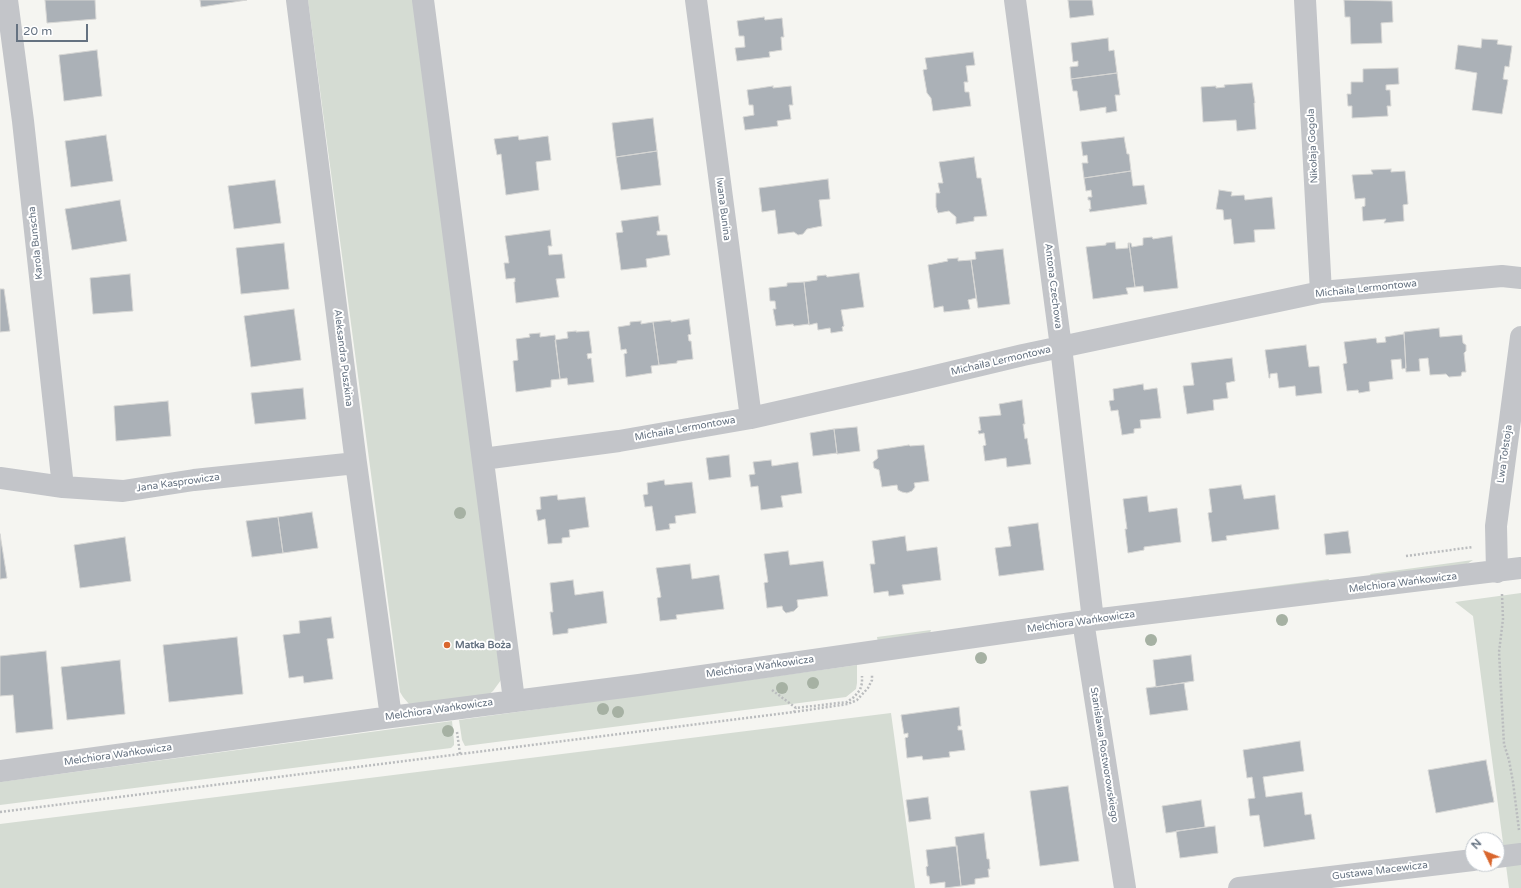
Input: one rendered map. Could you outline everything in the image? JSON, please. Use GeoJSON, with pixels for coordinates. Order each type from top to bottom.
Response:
{"type":"FeatureCollection","features":[{"type":"Feature","properties":{"kind":"street","name":"Karola Bunscha"},"geometry":{"type":"LineString","coordinates":[[7,0],[23,121],[63,487]]}},
{"type":"Feature","properties":{"kind":"street","name":"Aleksandra Puszkina"},"geometry":{"type":"LineString","coordinates":[[297,0],[356,463],[391,717]]}},
{"type":"Feature","properties":{"kind":"street"},"geometry":{"type":"LineString","coordinates":[[423,0],[514,700]]}},
{"type":"Feature","properties":{"kind":"street","name":"Iwana Bunina"},"geometry":{"type":"LineString","coordinates":[[696,0],[751,418]]}},
{"type":"Feature","properties":{"kind":"street","name":"Antona Czechowa"},"geometry":{"type":"LineString","coordinates":[[1015,0],[1061,347],[1088,620]]}},
{"type":"Feature","properties":{"kind":"street","name":"Nikołaja Gogola"},"geometry":{"type":"LineString","coordinates":[[1305,0],[1322,292]]}},
{"type":"Feature","properties":{"kind":"street","name":"Michaiła Lermontowa"},"geometry":{"type":"LineString","coordinates":[[483,459],[619,441],[751,418],[1061,347],[1322,292],[1502,276],[1521,278]]}},
{"type":"Feature","properties":{"kind":"street","name":"Lwa Tołstoja"},"geometry":{"type":"LineString","coordinates":[[1506,570],[1496,526],[1521,337]]}},
{"type":"Feature","properties":{"kind":"street","name":"Jana Kasprowicza"},"geometry":{"type":"LineString","coordinates":[[0,478],[63,487],[123,491],[194,480],[356,463]]}},
{"type":"Feature","properties":{"kind":"street","name":"Melchiora Wańkowicza"},"geometry":{"type":"LineString","coordinates":[[0,771],[746,669],[1088,620],[1506,570]]}},
{"type":"Feature","properties":{"kind":"street","name":"Stanisława Rostworowskiego"},"geometry":{"type":"LineString","coordinates":[[1088,620],[1125,888]]}},
{"type":"Feature","properties":{"kind":"street"},"geometry":{"type":"LineString","coordinates":[[1505,856],[1521,854]]}},
{"type":"Feature","properties":{"kind":"street","name":"Gustawa Macewicza"},"geometry":{"type":"LineString","coordinates":[[1239,888],[1465,861]]}},
{"type":"Feature","properties":{"kind":"path"},"geometry":{"type":"LineString","coordinates":[[1506,570],[1499,652],[1504,744],[1513,782],[1519,830],[1521,834]]}},
{"type":"Feature","properties":{"kind":"path"},"geometry":{"type":"LineString","coordinates":[[0,812],[794,712],[796,708],[847,702],[854,698],[860,690],[862,683],[860,653]]}},
{"type":"Feature","properties":{"kind":"path"},"geometry":{"type":"LineString","coordinates":[[746,669],[796,708]]}},
{"type":"Feature","properties":{"kind":"shaded area"},"geometry":{"type":"Polygon","coordinates":[[[308,0],[416,0],[501,680],[493,691],[485,698],[409,704],[400,692],[308,0]]]}},
{"type":"Feature","properties":{"kind":"shaded area"},"geometry":{"type":"Polygon","coordinates":[[[1473,560],[1467,564],[1373,579],[1370,574],[1473,560]]]}},
{"type":"Feature","properties":{"kind":"shaded area"},"geometry":{"type":"Polygon","coordinates":[[[1329,579],[1327,585],[1192,602],[1190,597],[1329,579]]]}},
{"type":"Feature","properties":{"kind":"shaded area"},"geometry":{"type":"Polygon","coordinates":[[[1521,593],[1521,888],[1509,888],[1505,858],[1505,832],[1502,832],[1473,616],[1455,602],[1521,593]]]}},
{"type":"Feature","properties":{"kind":"shaded area"},"geometry":{"type":"Polygon","coordinates":[[[931,630],[929,636],[878,643],[877,637],[931,630]]]}},
{"type":"Feature","properties":{"kind":"shaded area"},"geometry":{"type":"Polygon","coordinates":[[[857,665],[856,689],[846,697],[465,746],[462,740],[459,720],[857,665]]]}},
{"type":"Feature","properties":{"kind":"shaded area"},"geometry":{"type":"Polygon","coordinates":[[[891,713],[915,888],[0,888],[0,824],[891,713]]]}},
{"type":"Feature","properties":{"kind":"shaded area"},"geometry":{"type":"Polygon","coordinates":[[[452,721],[454,745],[451,748],[0,805],[0,782],[452,721]]]}},
{"type":"Feature","properties":{"kind":"building"},"geometry":{"type":"Polygon","coordinates":[[[45,0],[95,0],[96,19],[47,23],[45,0]]]}},
{"type":"Feature","properties":{"kind":"building"},"geometry":{"type":"Polygon","coordinates":[[[200,0],[247,0],[201,7],[200,0]]]}},
{"type":"Feature","properties":{"kind":"building"},"geometry":{"type":"Polygon","coordinates":[[[1068,0],[1092,0],[1094,15],[1070,18],[1068,0]]]}},
{"type":"Feature","properties":{"kind":"building"},"geometry":{"type":"Polygon","coordinates":[[[1344,0],[1392,1],[1393,22],[1381,23],[1382,43],[1351,44],[1350,17],[1345,17],[1344,0]]]}},
{"type":"Feature","properties":{"kind":"building"},"geometry":{"type":"Polygon","coordinates":[[[764,17],[765,20],[782,18],[784,37],[781,37],[782,50],[769,52],[770,57],[737,61],[735,48],[745,47],[744,36],[739,36],[737,21],[764,17]]]}},
{"type":"Feature","properties":{"kind":"building"},"geometry":{"type":"Polygon","coordinates":[[[1108,38],[1109,51],[1114,50],[1117,73],[1071,79],[1070,67],[1078,66],[1078,61],[1073,62],[1071,43],[1108,38]]]}},
{"type":"Feature","properties":{"kind":"building"},"geometry":{"type":"Polygon","coordinates":[[[1482,39],[1498,40],[1497,44],[1512,46],[1509,67],[1505,66],[1503,79],[1508,80],[1502,114],[1472,110],[1477,73],[1455,69],[1458,45],[1481,48],[1482,39]]]}},
{"type":"Feature","properties":{"kind":"building"},"geometry":{"type":"Polygon","coordinates":[[[97,50],[102,96],[64,101],[59,55],[97,50]]]}},
{"type":"Feature","properties":{"kind":"building"},"geometry":{"type":"Polygon","coordinates":[[[973,52],[975,65],[966,66],[968,82],[964,82],[965,92],[969,92],[971,106],[933,111],[931,98],[927,93],[923,70],[927,69],[925,58],[973,52]]]}},
{"type":"Feature","properties":{"kind":"building"},"geometry":{"type":"Polygon","coordinates":[[[1398,68],[1399,84],[1386,85],[1386,90],[1390,90],[1391,106],[1387,106],[1388,116],[1352,118],[1352,106],[1348,106],[1347,94],[1351,94],[1351,82],[1363,82],[1363,69],[1398,68]]]}},
{"type":"Feature","properties":{"kind":"building"},"geometry":{"type":"Polygon","coordinates":[[[1117,73],[1120,95],[1115,95],[1117,111],[1106,113],[1106,107],[1080,111],[1077,91],[1073,91],[1071,79],[1117,73]]]}},
{"type":"Feature","properties":{"kind":"building"},"geometry":{"type":"Polygon","coordinates":[[[1252,83],[1255,103],[1256,129],[1237,131],[1236,120],[1203,122],[1201,87],[1216,86],[1216,88],[1225,87],[1224,85],[1252,83]]]}},
{"type":"Feature","properties":{"kind":"building"},"geometry":{"type":"Polygon","coordinates":[[[773,86],[773,88],[791,86],[793,105],[789,105],[791,119],[777,121],[778,126],[745,130],[743,117],[754,115],[753,105],[749,105],[747,90],[773,86]]]}},
{"type":"Feature","properties":{"kind":"building"},"geometry":{"type":"Polygon","coordinates":[[[653,118],[657,151],[616,157],[612,123],[653,118]]]}},
{"type":"Feature","properties":{"kind":"building"},"geometry":{"type":"Polygon","coordinates":[[[106,135],[113,181],[71,187],[65,141],[106,135]]]}},
{"type":"Feature","properties":{"kind":"building"},"geometry":{"type":"Polygon","coordinates":[[[518,136],[519,140],[548,136],[551,160],[536,162],[539,190],[506,195],[501,154],[497,155],[494,139],[518,136]]]}},
{"type":"Feature","properties":{"kind":"building"},"geometry":{"type":"Polygon","coordinates":[[[1124,137],[1127,154],[1129,154],[1131,171],[1084,178],[1082,163],[1088,163],[1087,155],[1083,156],[1081,142],[1124,137]]]}},
{"type":"Feature","properties":{"kind":"building"},"geometry":{"type":"Polygon","coordinates":[[[657,151],[661,185],[621,190],[616,157],[657,151]]]}},
{"type":"Feature","properties":{"kind":"building"},"geometry":{"type":"Polygon","coordinates":[[[974,157],[977,178],[981,178],[987,216],[974,217],[974,221],[956,224],[956,217],[949,211],[938,213],[936,207],[936,193],[940,193],[938,183],[943,183],[939,162],[974,157]]]}},
{"type":"Feature","properties":{"kind":"building"},"geometry":{"type":"Polygon","coordinates":[[[1391,169],[1391,172],[1405,171],[1408,204],[1403,205],[1404,221],[1384,223],[1386,219],[1363,221],[1362,207],[1365,206],[1365,198],[1355,199],[1352,175],[1373,174],[1371,170],[1391,169]]]}},
{"type":"Feature","properties":{"kind":"building"},"geometry":{"type":"Polygon","coordinates":[[[1131,171],[1133,186],[1144,185],[1147,204],[1090,212],[1090,200],[1088,200],[1088,197],[1092,197],[1091,190],[1086,191],[1084,178],[1131,171]]]}},
{"type":"Feature","properties":{"kind":"building"},"geometry":{"type":"Polygon","coordinates":[[[828,179],[830,199],[819,200],[822,226],[807,229],[803,234],[798,235],[794,232],[778,234],[775,210],[762,212],[759,188],[828,179]]]}},
{"type":"Feature","properties":{"kind":"building"},"geometry":{"type":"Polygon","coordinates":[[[275,180],[281,223],[234,229],[228,186],[275,180]]]}},
{"type":"Feature","properties":{"kind":"building"},"geometry":{"type":"Polygon","coordinates":[[[1219,190],[1232,192],[1231,196],[1244,195],[1245,200],[1272,197],[1275,229],[1254,230],[1255,242],[1234,244],[1231,219],[1224,220],[1223,210],[1216,209],[1219,190]]]}},
{"type":"Feature","properties":{"kind":"building"},"geometry":{"type":"Polygon","coordinates":[[[120,200],[127,241],[72,250],[65,209],[120,200]]]}},
{"type":"Feature","properties":{"kind":"building"},"geometry":{"type":"Polygon","coordinates":[[[658,216],[660,231],[657,231],[657,235],[667,235],[670,255],[646,259],[647,267],[621,270],[616,233],[623,232],[621,221],[658,216]]]}},
{"type":"Feature","properties":{"kind":"building"},"geometry":{"type":"Polygon","coordinates":[[[550,230],[552,246],[548,246],[549,255],[562,254],[565,278],[556,279],[559,297],[516,303],[515,278],[506,279],[504,263],[509,263],[505,236],[550,230]]]}},
{"type":"Feature","properties":{"kind":"building"},"geometry":{"type":"Polygon","coordinates":[[[1172,236],[1178,288],[1144,292],[1143,286],[1135,287],[1129,243],[1131,243],[1132,247],[1143,245],[1143,238],[1152,237],[1153,239],[1172,236]]]}},
{"type":"Feature","properties":{"kind":"building"},"geometry":{"type":"Polygon","coordinates":[[[1115,242],[1116,249],[1128,248],[1129,243],[1135,287],[1126,288],[1128,294],[1093,299],[1086,247],[1106,245],[1106,243],[1115,242]]]}},
{"type":"Feature","properties":{"kind":"building"},"geometry":{"type":"Polygon","coordinates":[[[284,243],[289,289],[241,294],[236,248],[284,243]]]}},
{"type":"Feature","properties":{"kind":"building"},"geometry":{"type":"Polygon","coordinates":[[[1003,249],[1010,304],[978,308],[971,260],[976,259],[975,252],[1003,249]]]}},
{"type":"Feature","properties":{"kind":"building"},"geometry":{"type":"Polygon","coordinates":[[[958,258],[958,261],[971,260],[976,298],[968,300],[970,309],[944,312],[943,306],[934,308],[928,265],[948,261],[947,259],[958,258]]]}},
{"type":"Feature","properties":{"kind":"building"},"geometry":{"type":"Polygon","coordinates":[[[859,273],[864,307],[841,310],[844,326],[842,327],[843,331],[831,333],[830,328],[818,330],[817,323],[809,325],[804,282],[817,280],[817,276],[826,275],[827,277],[859,273]]]}},
{"type":"Feature","properties":{"kind":"building"},"geometry":{"type":"Polygon","coordinates":[[[130,274],[133,311],[93,314],[90,278],[130,274]]]}},
{"type":"Feature","properties":{"kind":"building"},"geometry":{"type":"Polygon","coordinates":[[[804,282],[809,324],[776,326],[773,309],[776,309],[775,301],[770,301],[769,288],[787,286],[787,283],[804,282]]]}},
{"type":"Feature","properties":{"kind":"building"},"geometry":{"type":"Polygon","coordinates":[[[0,289],[4,289],[10,331],[0,332],[0,289]]]}},
{"type":"Feature","properties":{"kind":"building"},"geometry":{"type":"Polygon","coordinates":[[[294,309],[301,360],[251,367],[244,316],[294,309]]]}},
{"type":"Feature","properties":{"kind":"building"},"geometry":{"type":"Polygon","coordinates":[[[689,319],[691,334],[688,335],[689,341],[691,341],[693,359],[659,365],[653,322],[671,320],[671,322],[689,319]]]}},
{"type":"Feature","properties":{"kind":"building"},"geometry":{"type":"Polygon","coordinates":[[[641,321],[641,324],[653,322],[659,365],[651,366],[652,373],[626,377],[624,354],[627,353],[626,349],[621,350],[618,327],[630,325],[630,322],[641,321]]]}},
{"type":"Feature","properties":{"kind":"building"},"geometry":{"type":"Polygon","coordinates":[[[1439,328],[1440,337],[1462,335],[1463,343],[1466,345],[1466,351],[1464,353],[1466,372],[1462,372],[1461,376],[1449,377],[1446,374],[1430,375],[1428,358],[1419,359],[1420,371],[1406,372],[1404,332],[1439,328]]]}},
{"type":"Feature","properties":{"kind":"building"},"geometry":{"type":"Polygon","coordinates":[[[589,331],[592,353],[587,354],[588,359],[591,358],[594,382],[568,385],[567,378],[560,379],[555,340],[568,338],[567,332],[589,331]]]}},
{"type":"Feature","properties":{"kind":"building"},"geometry":{"type":"Polygon","coordinates":[[[540,333],[540,337],[555,335],[560,379],[551,380],[551,387],[516,392],[513,361],[518,360],[516,339],[530,337],[529,334],[540,333]]]}},
{"type":"Feature","properties":{"kind":"building"},"geometry":{"type":"Polygon","coordinates":[[[1404,334],[1406,368],[1402,369],[1401,359],[1391,360],[1393,379],[1369,382],[1370,391],[1359,393],[1358,390],[1347,391],[1343,364],[1347,363],[1344,342],[1376,338],[1377,343],[1386,342],[1385,337],[1404,334]]]}},
{"type":"Feature","properties":{"kind":"building"},"geometry":{"type":"Polygon","coordinates":[[[1306,345],[1309,367],[1319,366],[1322,393],[1296,396],[1295,386],[1279,388],[1277,373],[1270,374],[1269,378],[1265,350],[1306,345]]]}},
{"type":"Feature","properties":{"kind":"building"},"geometry":{"type":"Polygon","coordinates":[[[1232,358],[1235,381],[1226,383],[1228,398],[1213,400],[1214,410],[1187,414],[1183,386],[1194,385],[1191,363],[1232,358]]]}},
{"type":"Feature","properties":{"kind":"building"},"geometry":{"type":"Polygon","coordinates":[[[1143,384],[1144,390],[1157,388],[1161,418],[1140,420],[1141,428],[1134,429],[1134,433],[1122,435],[1118,410],[1111,411],[1109,401],[1114,400],[1113,389],[1143,384]]]}},
{"type":"Feature","properties":{"kind":"building"},"geometry":{"type":"Polygon","coordinates":[[[303,388],[306,419],[255,424],[251,393],[303,388]]]}},
{"type":"Feature","properties":{"kind":"building"},"geometry":{"type":"Polygon","coordinates":[[[1022,400],[1025,439],[1027,438],[1031,464],[1007,467],[1006,458],[985,461],[983,446],[986,445],[984,433],[979,434],[978,431],[981,430],[979,417],[1001,415],[999,404],[1022,400]]]}},
{"type":"Feature","properties":{"kind":"building"},"geometry":{"type":"Polygon","coordinates":[[[168,401],[171,436],[116,441],[114,406],[168,401]]]}},
{"type":"Feature","properties":{"kind":"building"},"geometry":{"type":"Polygon","coordinates":[[[857,427],[860,451],[837,454],[834,429],[857,427]]]}},
{"type":"Feature","properties":{"kind":"building"},"geometry":{"type":"Polygon","coordinates":[[[834,429],[837,453],[813,456],[810,433],[834,429]]]}},
{"type":"Feature","properties":{"kind":"building"},"geometry":{"type":"Polygon","coordinates":[[[909,445],[924,445],[929,481],[914,483],[915,487],[912,491],[907,493],[898,490],[897,485],[882,487],[879,470],[874,468],[873,462],[878,458],[877,450],[909,445]]]}},
{"type":"Feature","properties":{"kind":"building"},"geometry":{"type":"Polygon","coordinates":[[[729,455],[731,477],[709,480],[706,458],[729,455]]]}},
{"type":"Feature","properties":{"kind":"building"},"geometry":{"type":"Polygon","coordinates":[[[771,460],[772,466],[798,462],[802,493],[781,496],[783,507],[761,510],[758,486],[751,487],[749,475],[755,474],[753,462],[771,460]]]}},
{"type":"Feature","properties":{"kind":"building"},"geometry":{"type":"Polygon","coordinates":[[[664,480],[665,485],[692,482],[696,513],[675,516],[676,523],[669,524],[670,529],[656,531],[652,506],[645,507],[643,495],[648,494],[647,483],[664,480]]]}},
{"type":"Feature","properties":{"kind":"building"},"geometry":{"type":"Polygon","coordinates":[[[1241,485],[1244,499],[1275,495],[1279,529],[1226,536],[1227,540],[1212,542],[1208,513],[1212,512],[1209,489],[1241,485]]]}},
{"type":"Feature","properties":{"kind":"building"},"geometry":{"type":"Polygon","coordinates":[[[557,495],[558,500],[585,497],[589,527],[569,530],[570,537],[562,538],[562,543],[548,544],[545,519],[538,521],[536,510],[541,509],[540,497],[557,495]]]}},
{"type":"Feature","properties":{"kind":"building"},"geometry":{"type":"Polygon","coordinates":[[[1147,496],[1149,512],[1177,508],[1181,542],[1144,547],[1144,550],[1128,553],[1125,529],[1127,529],[1123,499],[1147,496]]]}},
{"type":"Feature","properties":{"kind":"building"},"geometry":{"type":"Polygon","coordinates":[[[312,512],[318,548],[283,553],[278,517],[312,512]]]}},
{"type":"Feature","properties":{"kind":"building"},"geometry":{"type":"Polygon","coordinates":[[[278,517],[283,553],[252,557],[246,521],[278,517]]]}},
{"type":"Feature","properties":{"kind":"building"},"geometry":{"type":"Polygon","coordinates":[[[1038,523],[1044,570],[999,576],[995,548],[1011,546],[1008,527],[1038,523]]]}},
{"type":"Feature","properties":{"kind":"building"},"geometry":{"type":"Polygon","coordinates":[[[1348,531],[1351,553],[1326,555],[1324,534],[1348,531]]]}},
{"type":"Feature","properties":{"kind":"building"},"geometry":{"type":"Polygon","coordinates":[[[0,534],[7,578],[0,579],[0,534]]]}},
{"type":"Feature","properties":{"kind":"building"},"geometry":{"type":"Polygon","coordinates":[[[905,536],[907,551],[937,547],[941,580],[902,585],[904,594],[889,596],[888,591],[874,593],[870,564],[875,564],[872,541],[905,536]]]}},
{"type":"Feature","properties":{"kind":"building"},"geometry":{"type":"Polygon","coordinates":[[[125,537],[131,581],[80,588],[74,545],[125,537]]]}},
{"type":"Feature","properties":{"kind":"building"},"geometry":{"type":"Polygon","coordinates":[[[788,551],[790,565],[823,561],[828,596],[797,600],[798,607],[794,611],[786,613],[782,606],[767,608],[764,583],[768,582],[764,554],[788,551]]]}},
{"type":"Feature","properties":{"kind":"building"},"geometry":{"type":"Polygon","coordinates":[[[690,564],[692,579],[719,575],[724,609],[676,615],[677,619],[660,621],[657,598],[661,597],[656,568],[690,564]]]}},
{"type":"Feature","properties":{"kind":"building"},"geometry":{"type":"Polygon","coordinates":[[[573,580],[575,595],[603,591],[607,623],[568,629],[568,633],[553,635],[550,612],[553,612],[550,583],[573,580]]]}},
{"type":"Feature","properties":{"kind":"building"},"geometry":{"type":"Polygon","coordinates":[[[331,617],[334,638],[327,639],[333,679],[304,683],[303,676],[289,678],[283,635],[300,633],[299,621],[331,617]]]}},
{"type":"Feature","properties":{"kind":"building"},"geometry":{"type":"Polygon","coordinates":[[[237,637],[243,694],[169,702],[163,645],[237,637]]]}},
{"type":"Feature","properties":{"kind":"building"},"geometry":{"type":"Polygon","coordinates":[[[46,651],[53,729],[16,733],[13,695],[0,696],[0,656],[46,651]]]}},
{"type":"Feature","properties":{"kind":"building"},"geometry":{"type":"Polygon","coordinates":[[[1191,655],[1194,681],[1156,687],[1153,660],[1191,655]]]}},
{"type":"Feature","properties":{"kind":"building"},"geometry":{"type":"Polygon","coordinates":[[[120,660],[125,714],[67,720],[61,667],[120,660]]]}},
{"type":"Feature","properties":{"kind":"building"},"geometry":{"type":"Polygon","coordinates":[[[1184,683],[1188,710],[1150,715],[1146,688],[1184,683]]]}},
{"type":"Feature","properties":{"kind":"building"},"geometry":{"type":"Polygon","coordinates":[[[959,707],[961,726],[958,726],[958,730],[962,730],[965,750],[949,752],[950,757],[923,760],[922,756],[907,758],[905,738],[908,737],[908,733],[904,734],[901,715],[959,707]]]}},
{"type":"Feature","properties":{"kind":"building"},"geometry":{"type":"Polygon","coordinates":[[[1300,741],[1304,771],[1263,777],[1266,797],[1302,792],[1305,815],[1311,814],[1315,839],[1264,847],[1259,815],[1250,816],[1248,799],[1255,798],[1252,777],[1247,778],[1243,750],[1300,741]]]}},
{"type":"Feature","properties":{"kind":"building"},"geometry":{"type":"Polygon","coordinates":[[[1486,760],[1494,802],[1436,813],[1428,770],[1486,760]]]}},
{"type":"Feature","properties":{"kind":"building"},"geometry":{"type":"Polygon","coordinates":[[[1068,786],[1079,861],[1040,866],[1030,791],[1068,786]]]}},
{"type":"Feature","properties":{"kind":"building"},"geometry":{"type":"Polygon","coordinates":[[[928,797],[931,819],[909,822],[906,800],[928,797]]]}},
{"type":"Feature","properties":{"kind":"building"},"geometry":{"type":"Polygon","coordinates":[[[1201,800],[1205,827],[1166,833],[1162,806],[1201,800]]]}},
{"type":"Feature","properties":{"kind":"building"},"geometry":{"type":"Polygon","coordinates":[[[1215,826],[1218,853],[1180,858],[1176,831],[1215,826]]]}},
{"type":"Feature","properties":{"kind":"building"},"geometry":{"type":"Polygon","coordinates":[[[984,833],[987,859],[989,859],[989,877],[975,879],[975,884],[961,886],[955,837],[984,833]]]}},
{"type":"Feature","properties":{"kind":"building"},"geometry":{"type":"Polygon","coordinates":[[[957,846],[961,886],[945,888],[945,882],[930,884],[929,876],[927,876],[926,867],[928,866],[926,850],[957,846]]]}},
{"type":"Feature","properties":{"kind":"place","name":"Matka Boża"},"geometry":{"type":"Point","coordinates":[447,645]}}]}
